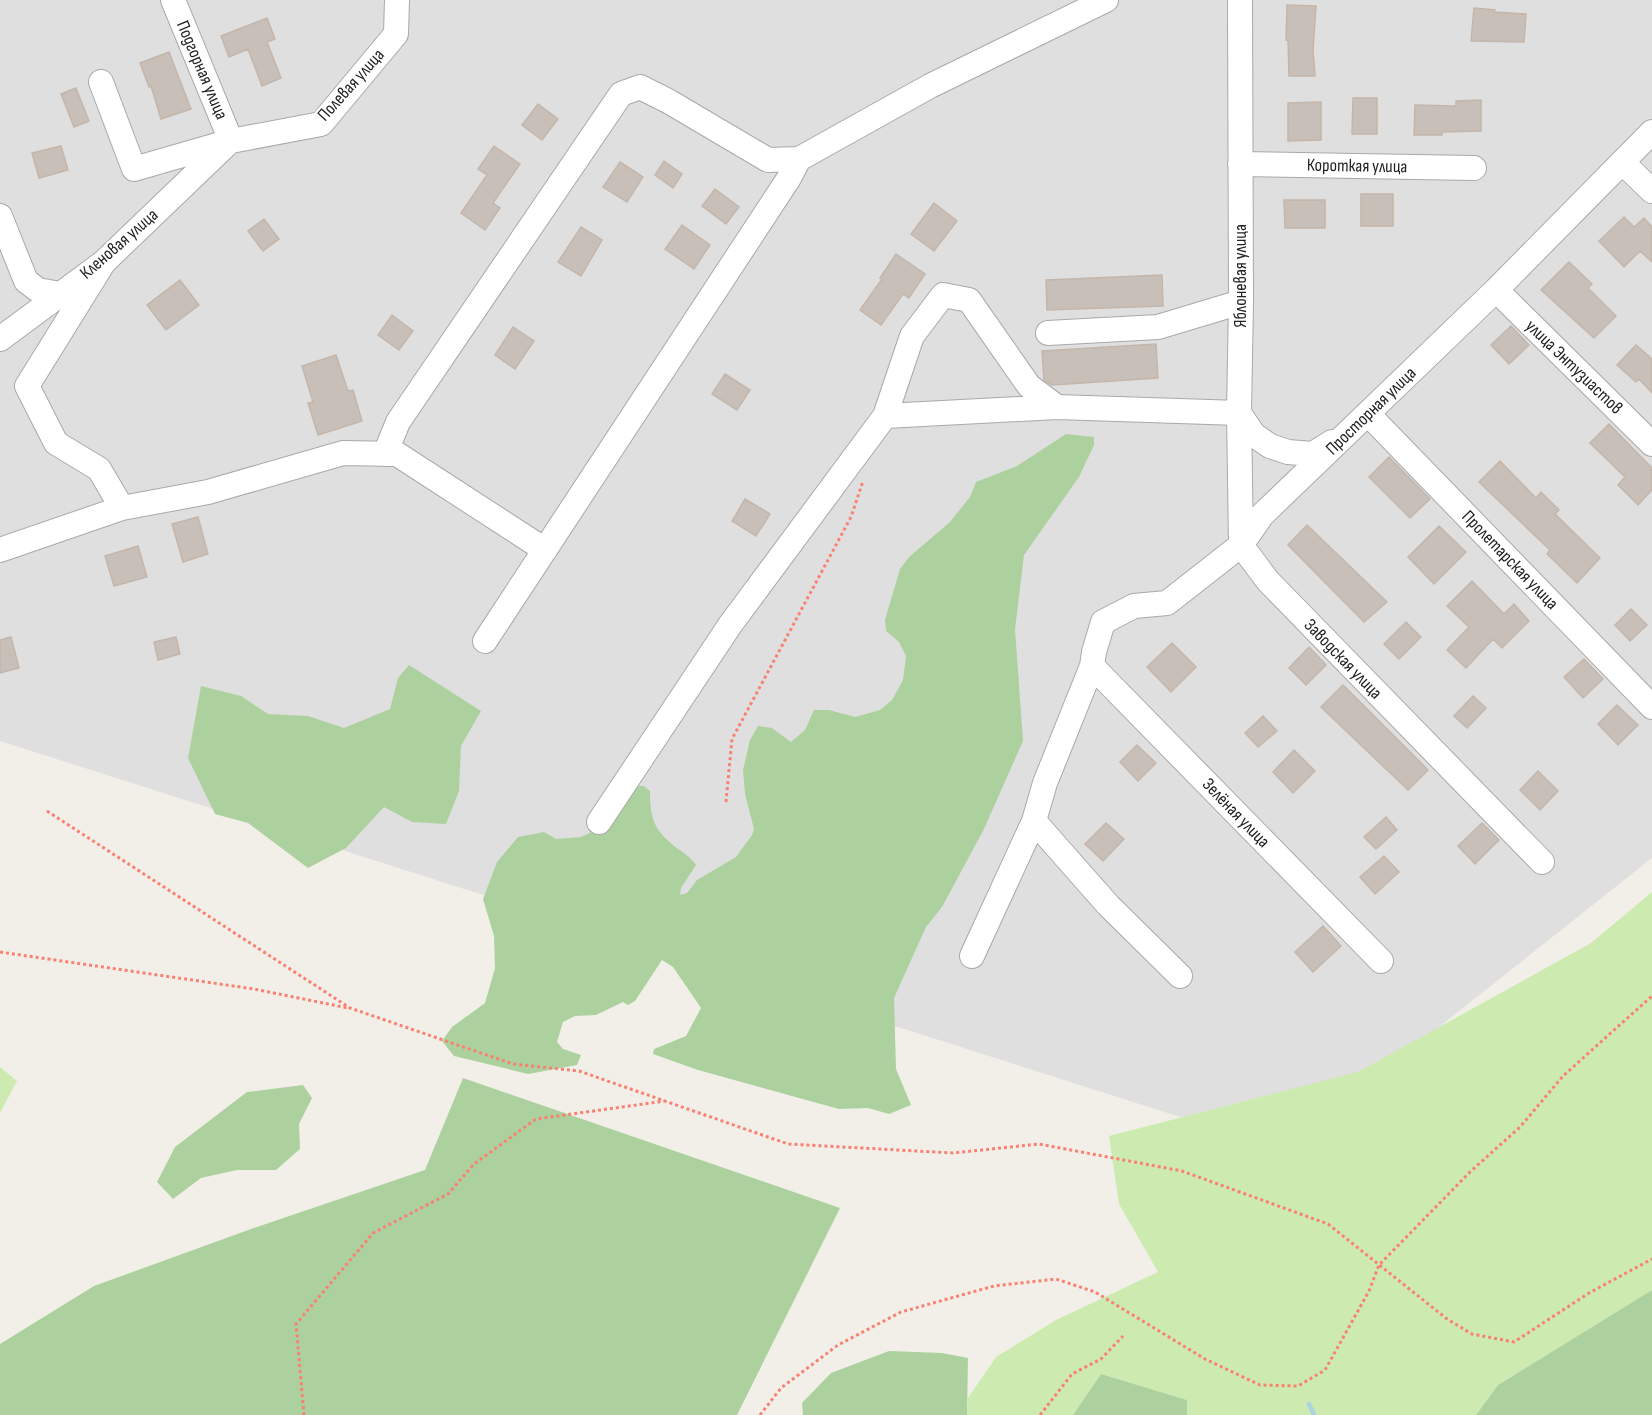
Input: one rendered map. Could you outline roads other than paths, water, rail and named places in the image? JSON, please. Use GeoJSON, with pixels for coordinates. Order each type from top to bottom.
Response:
{"type":"FeatureCollection","features":[{"type":"Feature","properties":{"kind":"street","name":"Подгорная улица"},"geometry":{"type":"LineString","coordinates":[[173,0],[231,141]]}},
{"type":"Feature","properties":{"kind":"street","name":"Полевая улица"},"geometry":{"type":"LineString","coordinates":[[101,82],[134,169],[231,141],[321,124],[396,34],[397,0]]}},
{"type":"Feature","properties":{"kind":"street"},"geometry":{"type":"LineString","coordinates":[[385,454],[398,422],[621,94],[640,87],[768,160],[799,159],[930,86],[1106,0]]}},
{"type":"Feature","properties":{"kind":"street","name":"Яблоневая улица"},"geometry":{"type":"LineString","coordinates":[[1239,413],[1240,0]]}},
{"type":"Feature","properties":{"kind":"street","name":"Просторная улица"},"geometry":{"type":"LineString","coordinates":[[972,956],[1034,821],[1045,783],[1092,666],[1103,622],[1134,606],[1167,603],[1241,545],[1262,515],[1496,290],[1652,132]]}},
{"type":"Feature","properties":{"kind":"street","name":"Кленовая улица"},"geometry":{"type":"LineString","coordinates":[[0,339],[104,262],[231,141]]}},
{"type":"Feature","properties":{"kind":"street"},"geometry":{"type":"LineString","coordinates":[[485,641],[789,178],[799,159]]}},
{"type":"Feature","properties":{"kind":"street"},"geometry":{"type":"LineString","coordinates":[[1622,162],[1652,192]]}},
{"type":"Feature","properties":{"kind":"street","name":"Короткая улица"},"geometry":{"type":"LineString","coordinates":[[1240,164],[1474,168]]}},
{"type":"Feature","properties":{"kind":"street"},"geometry":{"type":"LineString","coordinates":[[0,216],[26,281],[38,290],[60,294]]}},
{"type":"Feature","properties":{"kind":"street"},"geometry":{"type":"LineString","coordinates":[[104,262],[27,386],[56,443],[99,469],[122,508]]}},
{"type":"Feature","properties":{"kind":"street","name":"улица Энтузиастов"},"geometry":{"type":"LineString","coordinates":[[1496,290],[1652,444]]}},
{"type":"Feature","properties":{"kind":"street"},"geometry":{"type":"LineString","coordinates":[[599,822],[730,625],[885,416],[912,336],[943,295],[969,300],[1029,387],[1057,407]]}},
{"type":"Feature","properties":{"kind":"street"},"geometry":{"type":"LineString","coordinates":[[1048,333],[1158,327],[1241,302]]}},
{"type":"Feature","properties":{"kind":"street"},"geometry":{"type":"LineString","coordinates":[[885,416],[1057,407],[1239,413]]}},
{"type":"Feature","properties":{"kind":"street"},"geometry":{"type":"LineString","coordinates":[[1239,413],[1254,435],[1270,447],[1288,452],[1313,454],[1361,421]]}},
{"type":"Feature","properties":{"kind":"street"},"geometry":{"type":"LineString","coordinates":[[1239,413],[1241,545]]}},
{"type":"Feature","properties":{"kind":"street","name":"Пролетарская улица"},"geometry":{"type":"LineString","coordinates":[[1361,421],[1652,707]]}},
{"type":"Feature","properties":{"kind":"street"},"geometry":{"type":"LineString","coordinates":[[0,550],[122,508],[208,492],[343,453],[397,454],[545,550]]}},
{"type":"Feature","properties":{"kind":"street","name":"Заводская улица"},"geometry":{"type":"LineString","coordinates":[[1241,545],[1268,581],[1542,862]]}},
{"type":"Feature","properties":{"kind":"street","name":"Зелёная улица"},"geometry":{"type":"LineString","coordinates":[[1092,666],[1381,961]]}},
{"type":"Feature","properties":{"kind":"street"},"geometry":{"type":"LineString","coordinates":[[1034,821],[1108,905],[1180,976]]}},
{"type":"Feature","properties":{"kind":"waterway"},"geometry":{"type":"LineString","coordinates":[[1309,1404],[1314,1415]]}}]}
